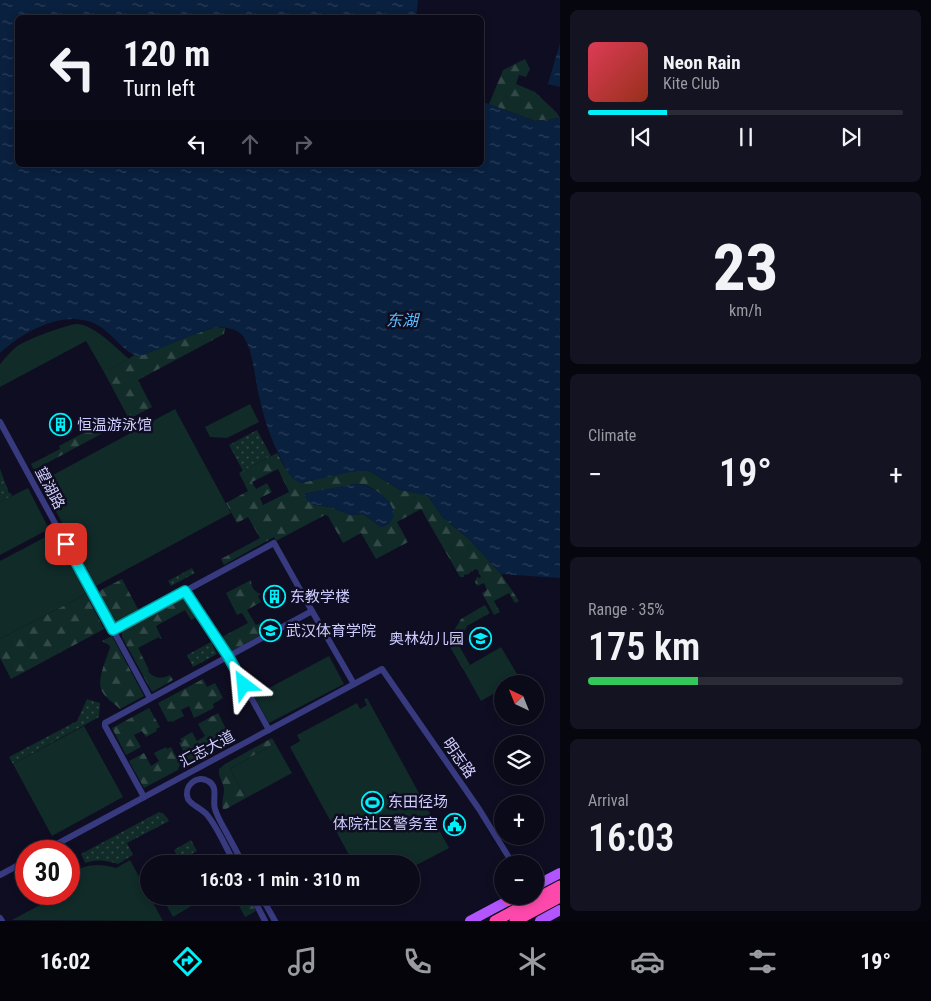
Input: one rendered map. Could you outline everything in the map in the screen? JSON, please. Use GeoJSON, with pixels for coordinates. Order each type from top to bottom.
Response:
{"type":"FeatureCollection","features":[{"type":"Feature","properties":{"kind":"highway"},"geometry":{"type":"LineString","coordinates":[[544,893],[560,886]]}},
{"type":"Feature","properties":{"kind":"highway"},"geometry":{"type":"LineString","coordinates":[[515,921],[560,897]]}},
{"type":"Feature","properties":{"kind":"highway"},"geometry":{"type":"LineString","coordinates":[[495,921],[522,905]]}},
{"type":"Feature","properties":{"kind":"main road"},"geometry":{"type":"LineString","coordinates":[[544,881],[560,873]]}},
{"type":"Feature","properties":{"kind":"main road"},"geometry":{"type":"LineString","coordinates":[[470,921],[499,905]]}},
{"type":"Feature","properties":{"kind":"main road"},"geometry":{"type":"LineString","coordinates":[[540,921],[560,910]]}},
{"type":"Feature","properties":{"kind":"street","name":"望湖路"},"geometry":{"type":"LineString","coordinates":[[0,422],[150,698]]}},
{"type":"Feature","properties":{"kind":"street"},"geometry":{"type":"LineString","coordinates":[[113,630],[274,542],[354,684]]}},
{"type":"Feature","properties":{"kind":"street"},"geometry":{"type":"LineString","coordinates":[[185,591],[228,656],[269,730]]}},
{"type":"Feature","properties":{"kind":"street"},"geometry":{"type":"LineString","coordinates":[[144,797],[105,724],[312,611]]}},
{"type":"Feature","properties":{"kind":"street","name":"汇志大道"},"geometry":{"type":"LineString","coordinates":[[64,840],[382,669]]}},
{"type":"Feature","properties":{"kind":"street","name":"明志路"},"geometry":{"type":"LineString","coordinates":[[382,669],[479,809],[507,855]]}},
{"type":"Feature","properties":{"kind":"street"},"geometry":{"type":"LineString","coordinates":[[206,780],[206,765],[211,761]]}},
{"type":"Feature","properties":{"kind":"street"},"geometry":{"type":"LineString","coordinates":[[229,855],[212,821],[202,809],[190,801],[187,795],[189,786],[198,779],[206,780],[212,784],[216,814],[239,855]]}},
{"type":"Feature","properties":{"kind":"street"},"geometry":{"type":"LineString","coordinates":[[168,784],[178,783],[187,790]]}},
{"type":"Feature","properties":{"kind":"street"},"geometry":{"type":"LineString","coordinates":[[0,875],[15,866]]}},
{"type":"Feature","properties":{"kind":"street"},"geometry":{"type":"LineString","coordinates":[[257,905],[265,921]]}},
{"type":"Feature","properties":{"kind":"street"},"geometry":{"type":"LineString","coordinates":[[266,905],[274,921]]}},
{"type":"Feature","properties":{"kind":"green space"},"geometry":{"type":"Polygon","coordinates":[[[525,59],[530,69],[526,77],[519,75],[516,84],[535,92],[560,118],[535,121],[489,104],[503,70],[525,59]]]}},
{"type":"Feature","properties":{"kind":"green space"},"geometry":{"type":"Polygon","coordinates":[[[75,324],[97,332],[129,359],[104,372],[86,341],[0,387],[0,364],[16,347],[36,337],[75,324]]]}},
{"type":"Feature","properties":{"kind":"green space"},"geometry":{"type":"Polygon","coordinates":[[[215,327],[225,328],[224,334],[138,380],[152,407],[129,419],[104,372],[135,355],[143,355],[215,327]]]}},
{"type":"Feature","properties":{"kind":"green space"},"geometry":{"type":"Polygon","coordinates":[[[250,404],[259,422],[227,438],[210,437],[205,427],[250,404]]]}},
{"type":"Feature","properties":{"kind":"green space"},"geometry":{"type":"Polygon","coordinates":[[[175,409],[231,513],[96,586],[40,482],[175,409]]]}},
{"type":"Feature","properties":{"kind":"green space"},"geometry":{"type":"Polygon","coordinates":[[[111,418],[116,426],[34,470],[31,464],[60,449],[59,446],[111,418]]]}},
{"type":"Feature","properties":{"kind":"green space"},"geometry":{"type":"Polygon","coordinates":[[[257,430],[271,456],[243,471],[229,445],[257,430]]]}},
{"type":"Feature","properties":{"kind":"green space"},"geometry":{"type":"Polygon","coordinates":[[[277,453],[285,468],[301,483],[347,472],[365,471],[371,472],[400,490],[428,496],[443,518],[468,538],[501,574],[519,601],[515,603],[509,593],[494,601],[500,612],[494,615],[482,593],[487,590],[484,583],[477,586],[475,582],[477,577],[480,578],[481,576],[478,573],[479,571],[475,569],[469,574],[464,575],[464,577],[460,577],[421,509],[397,522],[408,542],[376,559],[361,533],[343,543],[328,516],[325,515],[276,541],[274,537],[224,565],[221,559],[260,538],[248,517],[237,523],[226,503],[248,491],[239,473],[277,453]],[[278,469],[252,482],[256,489],[267,483],[272,492],[260,498],[263,505],[289,492],[278,469]],[[355,484],[304,494],[315,505],[330,507],[351,515],[363,514],[381,527],[393,511],[373,488],[355,484]]]}},
{"type":"Feature","properties":{"kind":"green space"},"geometry":{"type":"Polygon","coordinates":[[[0,469],[9,493],[12,496],[0,502],[0,469]]]}},
{"type":"Feature","properties":{"kind":"green space"},"geometry":{"type":"Polygon","coordinates":[[[28,488],[49,529],[0,555],[0,502],[28,488]]]}},
{"type":"Feature","properties":{"kind":"green space"},"geometry":{"type":"Polygon","coordinates":[[[53,533],[86,594],[0,639],[0,561],[53,533]]]}},
{"type":"Feature","properties":{"kind":"green space"},"geometry":{"type":"Polygon","coordinates":[[[192,568],[195,573],[171,586],[168,581],[192,568]]]}},
{"type":"Feature","properties":{"kind":"green space"},"geometry":{"type":"Polygon","coordinates":[[[122,579],[139,611],[114,624],[97,592],[122,579]]]}},
{"type":"Feature","properties":{"kind":"green space"},"geometry":{"type":"Polygon","coordinates":[[[251,580],[253,589],[261,594],[258,596],[261,602],[247,610],[256,625],[265,621],[270,630],[230,652],[222,637],[248,623],[242,613],[237,615],[226,593],[251,580]]]}},
{"type":"Feature","properties":{"kind":"green space"},"geometry":{"type":"Polygon","coordinates":[[[86,594],[104,629],[11,679],[0,658],[0,639],[86,594]]]}},
{"type":"Feature","properties":{"kind":"green space"},"geometry":{"type":"Polygon","coordinates":[[[181,598],[186,600],[197,617],[191,620],[185,610],[156,626],[162,639],[159,637],[138,648],[150,674],[158,678],[170,675],[173,680],[152,692],[122,637],[122,632],[181,598]]]}},
{"type":"Feature","properties":{"kind":"green space"},"geometry":{"type":"Polygon","coordinates":[[[485,605],[490,613],[467,626],[458,644],[470,665],[463,669],[447,642],[461,619],[485,605]]]}},
{"type":"Feature","properties":{"kind":"green space"},"geometry":{"type":"Polygon","coordinates":[[[112,636],[144,696],[120,709],[103,693],[100,682],[110,647],[102,641],[112,636]]]}},
{"type":"Feature","properties":{"kind":"green space"},"geometry":{"type":"Polygon","coordinates":[[[211,642],[217,654],[193,667],[187,655],[211,642]]]}},
{"type":"Feature","properties":{"kind":"green space"},"geometry":{"type":"Polygon","coordinates":[[[501,647],[518,675],[494,675],[494,694],[481,701],[463,669],[501,647]]]}},
{"type":"Feature","properties":{"kind":"green space"},"geometry":{"type":"Polygon","coordinates":[[[329,656],[344,684],[269,723],[254,696],[329,656]]]}},
{"type":"Feature","properties":{"kind":"green space"},"geometry":{"type":"Polygon","coordinates":[[[203,679],[207,687],[215,683],[223,698],[213,704],[214,708],[194,718],[189,706],[181,710],[184,716],[168,722],[158,703],[203,679]]]}},
{"type":"Feature","properties":{"kind":"green space","name":"东田径场"},"geometry":{"type":"Polygon","coordinates":[[[367,698],[449,848],[420,863],[420,855],[349,855],[290,747],[300,741],[297,735],[357,703],[360,709],[367,705],[364,699],[367,698]]]}},
{"type":"Feature","properties":{"kind":"green space"},"geometry":{"type":"Polygon","coordinates":[[[87,699],[100,703],[99,717],[13,764],[9,757],[77,721],[87,699]]]}},
{"type":"Feature","properties":{"kind":"green space"},"geometry":{"type":"Polygon","coordinates":[[[149,708],[160,727],[156,729],[157,731],[146,737],[142,731],[134,735],[141,747],[126,755],[112,728],[149,708]]]}},
{"type":"Feature","properties":{"kind":"green space"},"geometry":{"type":"Polygon","coordinates":[[[218,713],[232,741],[194,761],[188,759],[179,743],[182,741],[180,739],[192,732],[197,741],[205,736],[198,724],[218,713]]]}},
{"type":"Feature","properties":{"kind":"green space"},"geometry":{"type":"Polygon","coordinates":[[[84,726],[123,797],[52,836],[13,764],[84,726]]]}},
{"type":"Feature","properties":{"kind":"green space"},"geometry":{"type":"Polygon","coordinates":[[[272,738],[275,743],[230,769],[246,798],[223,809],[224,789],[219,769],[272,738]]]}},
{"type":"Feature","properties":{"kind":"green space"},"geometry":{"type":"Polygon","coordinates":[[[275,743],[292,773],[246,798],[230,769],[275,743]]]}},
{"type":"Feature","properties":{"kind":"green space"},"geometry":{"type":"Polygon","coordinates":[[[166,747],[167,749],[171,747],[180,764],[178,770],[144,788],[129,761],[144,753],[151,766],[159,761],[154,753],[166,747]]]}},
{"type":"Feature","properties":{"kind":"green space"},"geometry":{"type":"Polygon","coordinates":[[[159,812],[164,814],[169,821],[127,843],[133,855],[118,864],[101,860],[85,863],[81,854],[159,812]]]}},
{"type":"Feature","properties":{"kind":"green space"},"geometry":{"type":"Polygon","coordinates":[[[191,840],[197,851],[189,855],[176,855],[174,850],[191,840]]]}},
{"type":"Feature","properties":{"kind":"green space"},"geometry":{"type":"Polygon","coordinates":[[[130,860],[140,878],[140,905],[154,905],[163,921],[12,920],[40,905],[80,905],[80,869],[103,865],[116,868],[130,860]]]}},
{"type":"Feature","properties":{"kind":"green space"},"geometry":{"type":"Polygon","coordinates":[[[166,905],[193,905],[173,917],[166,905]]]}},
{"type":"Feature","properties":{"kind":"green space"},"geometry":{"type":"Polygon","coordinates":[[[239,905],[253,905],[256,911],[245,917],[239,905]]]}},
{"type":"Feature","properties":{"kind":"water","name":"东湖"},"geometry":{"type":"Polygon","coordinates":[[[0,0],[418,0],[416,15],[15,15],[15,167],[484,167],[484,102],[535,121],[560,118],[560,578],[501,574],[468,538],[443,518],[428,496],[400,490],[371,472],[355,471],[301,483],[294,480],[285,468],[268,429],[249,349],[243,336],[233,329],[211,328],[138,356],[127,350],[99,326],[87,321],[60,320],[33,330],[0,353],[0,0]]]}},
{"type":"Feature","properties":{"kind":"water"},"geometry":{"type":"Polygon","coordinates":[[[560,43],[560,87],[548,84],[560,43]]]}},
{"type":"Feature","properties":{"kind":"water"},"geometry":{"type":"Polygon","coordinates":[[[355,484],[377,491],[389,502],[393,508],[394,515],[388,525],[381,527],[363,514],[351,515],[330,507],[312,504],[304,495],[306,493],[355,484]]]}},
{"type":"Feature","properties":{"kind":"place","name":"恒温游泳馆"},"geometry":{"type":"Point","coordinates":[61,425]}},
{"type":"Feature","properties":{"kind":"place","name":"东教学楼"},"geometry":{"type":"Point","coordinates":[274,597]}},
{"type":"Feature","properties":{"kind":"place","name":"武汉体育学院"},"geometry":{"type":"Point","coordinates":[270,631]}},
{"type":"Feature","properties":{"kind":"place","name":"奥林幼儿园"},"geometry":{"type":"Point","coordinates":[480,639]}},
{"type":"Feature","properties":{"kind":"place","name":"东田径场"},"geometry":{"type":"Point","coordinates":[372,802]}},
{"type":"Feature","properties":{"kind":"place","name":"体院社区警务室"},"geometry":{"type":"Point","coordinates":[454,824]}},
{"type":"Feature","properties":{"kind":"route"},"geometry":{"type":"LineString","coordinates":[[66,544],[113,630],[185,591],[228,656],[244,685]]}}]}
